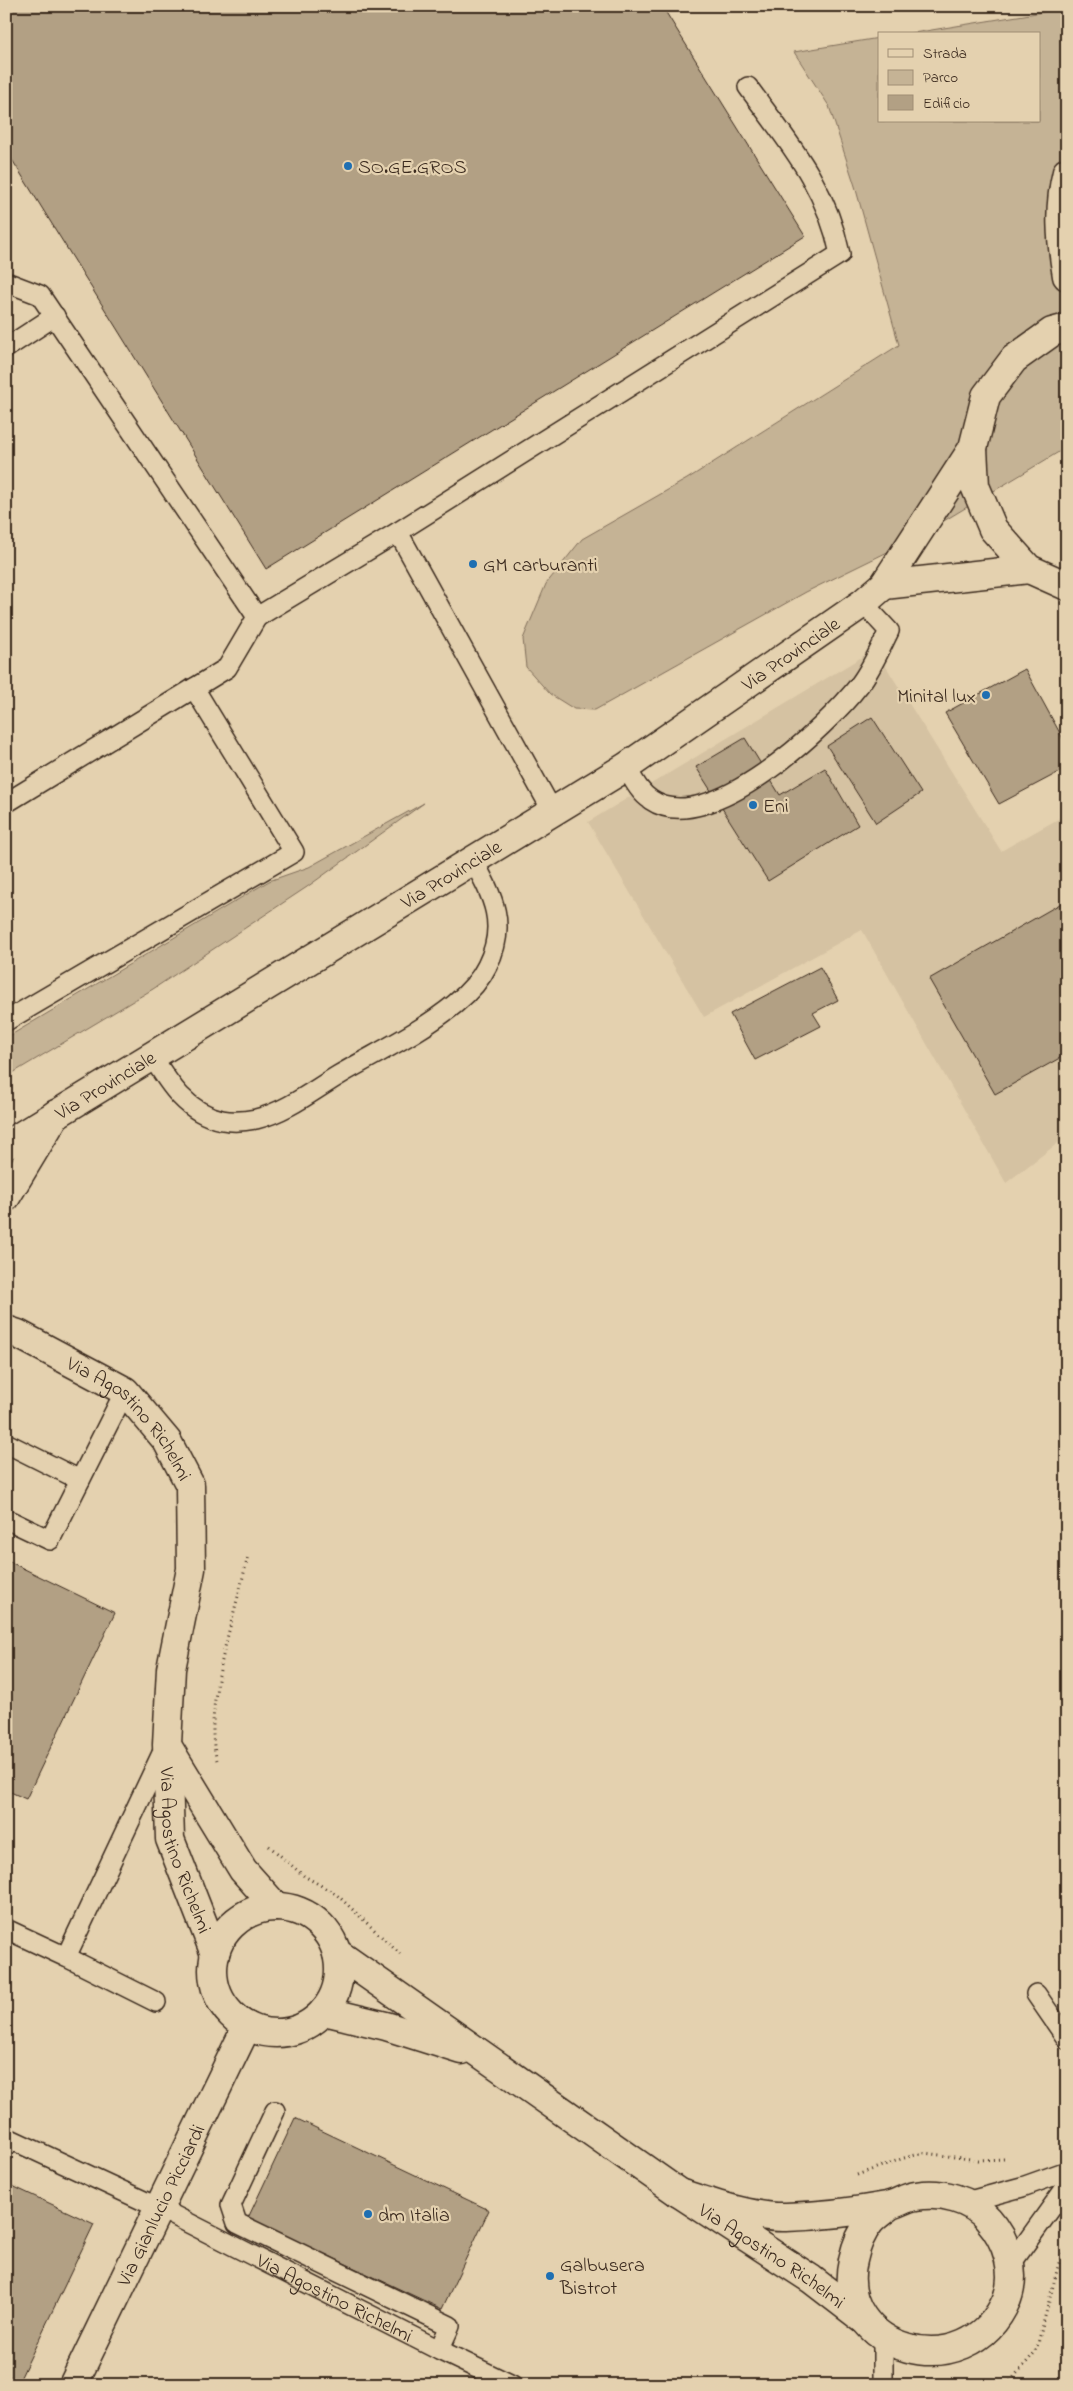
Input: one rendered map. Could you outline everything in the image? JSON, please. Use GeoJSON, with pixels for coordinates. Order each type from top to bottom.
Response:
{"type":"FeatureCollection","features":[{"type":"Feature","properties":{"kind":"street"},"geometry":{"type":"LineString","coordinates":[[1067,172],[1062,189],[1060,236],[1067,276]]}},
{"type":"Feature","properties":{"kind":"street","name":"Via Provinciale"},"geometry":{"type":"LineString","coordinates":[[1067,328],[1052,332],[1014,359],[986,396],[973,448],[975,486],[993,529],[1029,570],[1067,586]]}},
{"type":"Feature","properties":{"kind":"street","name":"Via Provinciale"},"geometry":{"type":"LineString","coordinates":[[6,1145],[626,767],[863,603],[884,585],[973,448]]}},
{"type":"Feature","properties":{"kind":"street","name":"Via Provinciale"},"geometry":{"type":"LineString","coordinates":[[884,585],[1029,570]]}},
{"type":"Feature","properties":{"kind":"street"},"geometry":{"type":"LineString","coordinates":[[6,1197],[56,1114]]}},
{"type":"Feature","properties":{"kind":"street","name":"Via Agostino Richelmi"},"geometry":{"type":"LineString","coordinates":[[10,1327],[125,1391],[167,1441],[190,1485],[191,1568],[171,1668],[167,1744],[170,1839],[215,1954]]}},
{"type":"Feature","properties":{"kind":"street","name":"Via Agostino Richelmi"},"geometry":{"type":"LineString","coordinates":[[167,1744],[243,1870],[276,1907]]}},
{"type":"Feature","properties":{"kind":"street"},"geometry":{"type":"LineString","coordinates":[[276,1907],[296,1910],[315,1920],[328,1935],[337,1954],[340,1974],[335,1994],[324,2011],[308,2025],[289,2032],[267,2033],[247,2026],[230,2013],[218,1996],[213,1976],[215,1954],[223,1935],[237,1920],[255,1910],[276,1907]]}},
{"type":"Feature","properties":{"kind":"street","name":"Via Agostino Richelmi"},"geometry":{"type":"LineString","coordinates":[[337,1954],[489,2058],[680,2193],[811,2279],[874,2329],[906,2351],[933,2355],[959,2350],[982,2336],[1000,2316],[1010,2291],[1011,2264],[1003,2239],[988,2217],[966,2202],[941,2195],[914,2196],[890,2205],[784,2217],[731,2209],[680,2193]]}},
{"type":"Feature","properties":{"kind":"street","name":"Via Agostino Richelmi"},"geometry":{"type":"LineString","coordinates":[[324,2011],[386,2026],[489,2058]]}},
{"type":"Feature","properties":{"kind":"street","name":"Via Gianlucio Picciardi"},"geometry":{"type":"LineString","coordinates":[[73,2385],[247,2026]]}},
{"type":"Feature","properties":{"kind":"street","name":"Via Agostino Richelmi"},"geometry":{"type":"LineString","coordinates":[[874,2329],[853,2296],[850,2270],[856,2244],[870,2222],[890,2205]]}},
{"type":"Feature","properties":{"kind":"lane"},"geometry":{"type":"LineString","coordinates":[[6,803],[227,668],[257,616],[398,532],[840,254],[834,225],[810,174],[748,87]]}},
{"type":"Feature","properties":{"kind":"lane"},"geometry":{"type":"LineString","coordinates":[[6,282],[40,295],[56,316],[257,616]]}},
{"type":"Feature","properties":{"kind":"lane"},"geometry":{"type":"LineString","coordinates":[[6,348],[56,316]]}},
{"type":"Feature","properties":{"kind":"lane"},"geometry":{"type":"LineString","coordinates":[[398,532],[553,812]]}},
{"type":"Feature","properties":{"kind":"lane"},"geometry":{"type":"LineString","coordinates":[[626,767],[640,791],[652,801],[675,808],[694,807],[714,802],[763,774],[796,749],[842,704],[872,667],[889,631],[863,603]]}},
{"type":"Feature","properties":{"kind":"lane"},"geometry":{"type":"LineString","coordinates":[[6,1022],[294,852],[194,688]]}},
{"type":"Feature","properties":{"kind":"lane"},"geometry":{"type":"LineString","coordinates":[[152,1056],[170,1086],[194,1109],[222,1120],[255,1119],[287,1106],[437,1017],[475,984],[487,967],[498,931],[497,913],[492,896],[473,860]]}},
{"type":"Feature","properties":{"kind":"lane"},"geometry":{"type":"LineString","coordinates":[[6,1519],[50,1540],[125,1391]]}},
{"type":"Feature","properties":{"kind":"lane"},"geometry":{"type":"LineString","coordinates":[[6,1443],[80,1480]]}},
{"type":"Feature","properties":{"kind":"lane"},"geometry":{"type":"LineString","coordinates":[[66,1957],[167,1744]]}},
{"type":"Feature","properties":{"kind":"lane"},"geometry":{"type":"LineString","coordinates":[[6,1928],[156,2002]]}},
{"type":"Feature","properties":{"kind":"lane"},"geometry":{"type":"LineString","coordinates":[[1036,1994],[1067,2039]]}},
{"type":"Feature","properties":{"kind":"lane"},"geometry":{"type":"LineString","coordinates":[[275,2111],[231,2205],[237,2223],[450,2326],[439,2350]]}},
{"type":"Feature","properties":{"kind":"lane","name":"Via Agostino Richelmi"},"geometry":{"type":"LineString","coordinates":[[6,2138],[159,2208],[512,2385]]}},
{"type":"Feature","properties":{"kind":"lane"},"geometry":{"type":"LineString","coordinates":[[966,2202],[1067,2171]]}},
{"type":"Feature","properties":{"kind":"lane"},"geometry":{"type":"LineString","coordinates":[[1011,2264],[1067,2186]]}},
{"type":"Feature","properties":{"kind":"lane","name":"Via Agostino Richelmi"},"geometry":{"type":"LineString","coordinates":[[874,2329],[883,2385]]}},
{"type":"Feature","properties":{"kind":"path"},"geometry":{"type":"LineString","coordinates":[[218,1762],[215,1753],[214,1714],[224,1653],[241,1592],[248,1555]]}},
{"type":"Feature","properties":{"kind":"path"},"geometry":{"type":"LineString","coordinates":[[262,1840],[304,1876],[336,1894],[403,1957]]}},
{"type":"Feature","properties":{"kind":"path"},"geometry":{"type":"LineString","coordinates":[[848,2178],[924,2153],[978,2160],[1013,2158]]}},
{"type":"Feature","properties":{"kind":"path"},"geometry":{"type":"LineString","coordinates":[[1007,2385],[1036,2351],[1059,2263],[1067,2245]]}},
{"type":"Feature","properties":{"kind":"shaded area"},"geometry":{"type":"Polygon","coordinates":[[[875,649],[1001,851],[1067,814],[1067,1136],[1006,1183],[862,930],[704,1017],[588,822],[875,649]]]}},
{"type":"Feature","properties":{"kind":"green space"},"geometry":{"type":"Polygon","coordinates":[[[1067,8],[1067,447],[912,540],[806,592],[595,710],[574,709],[550,694],[526,667],[523,639],[546,584],[582,539],[687,479],[899,345],[855,186],[829,106],[794,52],[878,38],[878,122],[1040,122],[1040,32],[919,32],[1067,8]]]}},
{"type":"Feature","properties":{"kind":"green space"},"geometry":{"type":"Polygon","coordinates":[[[424,803],[307,887],[153,989],[6,1077],[6,1038],[269,881],[309,867],[424,803]]]}},
{"type":"Feature","properties":{"kind":"building"},"geometry":{"type":"Polygon","coordinates":[[[6,6],[662,6],[805,236],[266,569],[6,150],[6,6]]]}},
{"type":"Feature","properties":{"kind":"building"},"geometry":{"type":"Polygon","coordinates":[[[797,6],[828,6],[800,11],[797,6]]]}},
{"type":"Feature","properties":{"kind":"building"},"geometry":{"type":"Polygon","coordinates":[[[1025,669],[1067,746],[1067,768],[999,804],[945,713],[1025,669]]]}},
{"type":"Feature","properties":{"kind":"building"},"geometry":{"type":"Polygon","coordinates":[[[872,717],[921,793],[876,823],[827,746],[872,717]]]}},
{"type":"Feature","properties":{"kind":"building"},"geometry":{"type":"Polygon","coordinates":[[[745,738],[780,795],[825,768],[858,825],[768,881],[696,767],[745,738]]]}},
{"type":"Feature","properties":{"kind":"building"},"geometry":{"type":"Polygon","coordinates":[[[1067,900],[1067,1054],[995,1094],[929,979],[1067,900]]]}},
{"type":"Feature","properties":{"kind":"building"},"geometry":{"type":"Polygon","coordinates":[[[820,967],[838,1000],[813,1013],[821,1026],[755,1060],[730,1014],[820,967]]]}},
{"type":"Feature","properties":{"kind":"building"},"geometry":{"type":"Polygon","coordinates":[[[6,1560],[115,1613],[26,1799],[6,1790],[6,1560]]]}},
{"type":"Feature","properties":{"kind":"building"},"geometry":{"type":"Polygon","coordinates":[[[295,2118],[489,2210],[442,2309],[248,2218],[295,2118]]]}},
{"type":"Feature","properties":{"kind":"building"},"geometry":{"type":"Polygon","coordinates":[[[6,2183],[94,2224],[19,2381],[6,2375],[6,2183]]]}},
{"type":"Feature","properties":{"kind":"place","name":"SO.GE.GROS"},"geometry":{"type":"Point","coordinates":[348,166]}},
{"type":"Feature","properties":{"kind":"place","name":"GM carburanti"},"geometry":{"type":"Point","coordinates":[473,564]}},
{"type":"Feature","properties":{"kind":"place","name":"Minital lux"},"geometry":{"type":"Point","coordinates":[986,695]}},
{"type":"Feature","properties":{"kind":"place","name":"Eni"},"geometry":{"type":"Point","coordinates":[753,805]}},
{"type":"Feature","properties":{"kind":"place","name":"dm Italia"},"geometry":{"type":"Point","coordinates":[368,2214]}},
{"type":"Feature","properties":{"kind":"place","name":"Galbusera Bistrot"},"geometry":{"type":"Point","coordinates":[550,2276]}}]}
